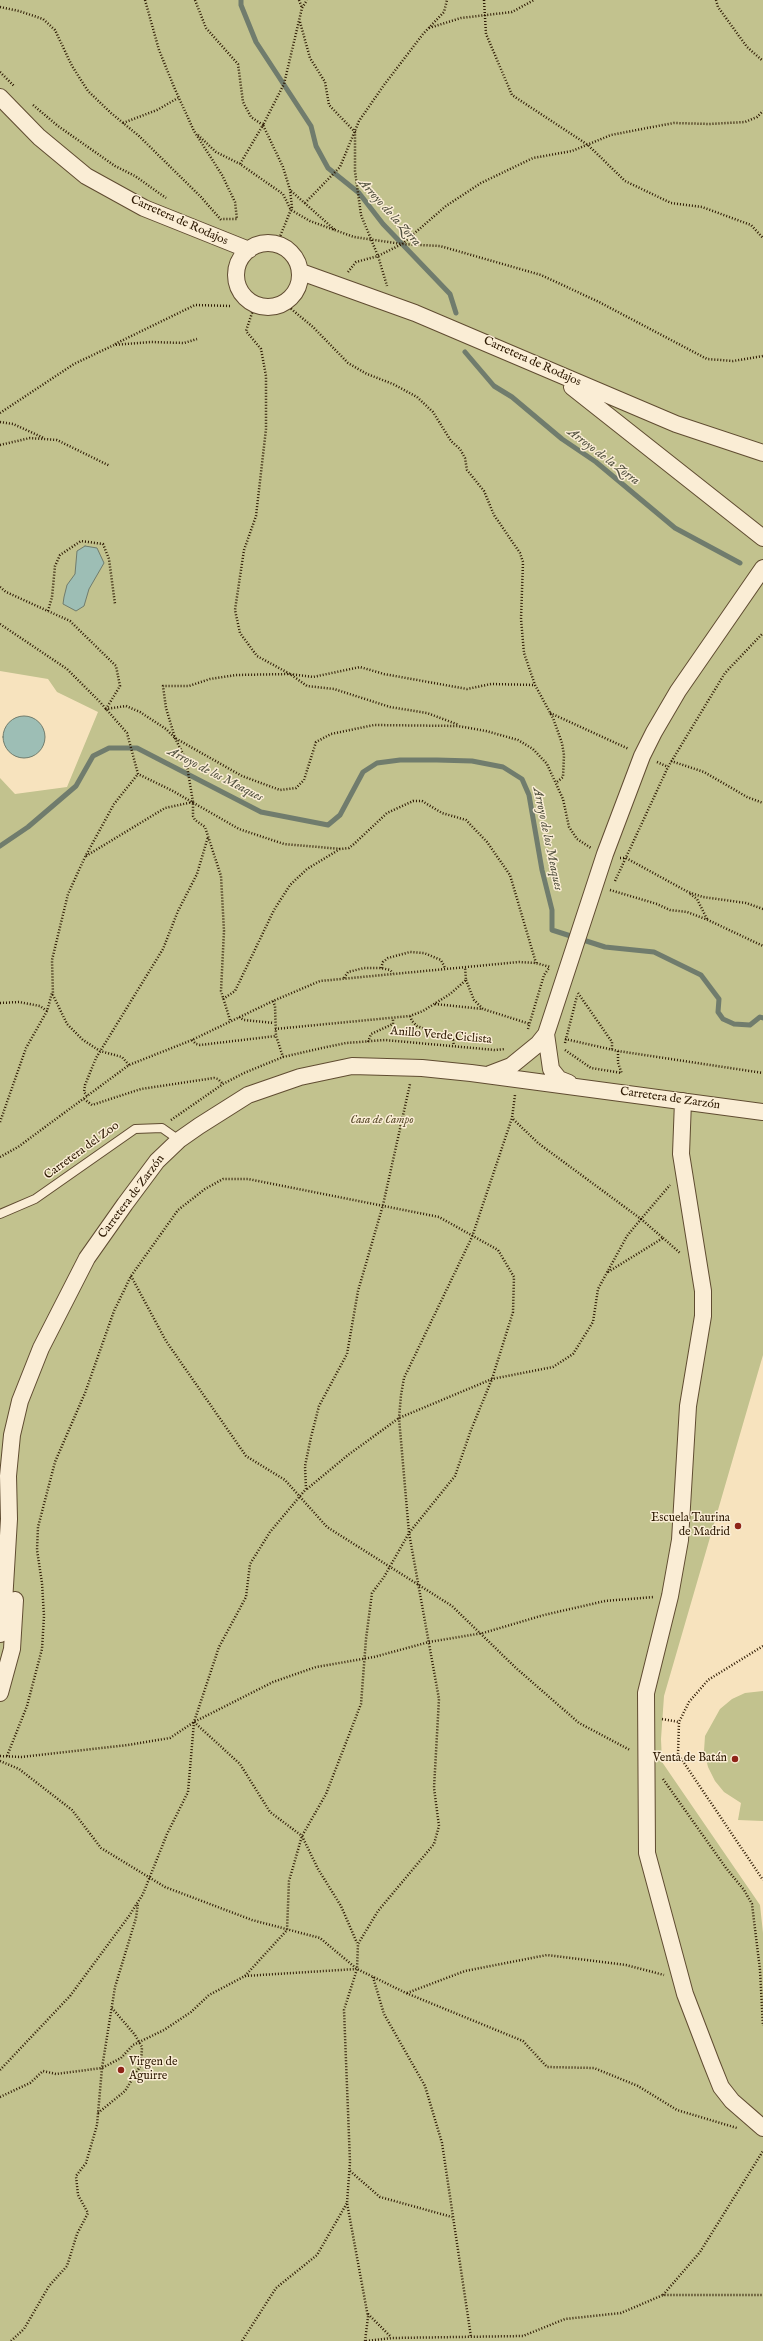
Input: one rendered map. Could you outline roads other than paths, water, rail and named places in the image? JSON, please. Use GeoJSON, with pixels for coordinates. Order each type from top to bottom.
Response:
{"type":"FeatureCollection","features":[{"type":"Feature","properties":{"kind":"street","name":"Carretera de Rodajos"},"geometry":{"type":"LineString","coordinates":[[0,97],[39,137],[86,176],[144,208],[249,250]]}},
{"type":"Feature","properties":{"kind":"street"},"geometry":{"type":"LineString","coordinates":[[277,244],[287,249],[294,256],[300,272],[298,287],[292,296],[284,303],[275,306],[255,304],[240,290],[236,279],[237,268],[241,258],[249,250],[257,245],[277,244]]}},
{"type":"Feature","properties":{"kind":"street","name":"Carretera de Rodajos"},"geometry":{"type":"LineString","coordinates":[[300,272],[485,342],[554,373],[676,424],[763,453]]}},
{"type":"Feature","properties":{"kind":"street"},"geometry":{"type":"LineString","coordinates":[[554,373],[763,538]]}},
{"type":"Feature","properties":{"kind":"street"},"geometry":{"type":"LineString","coordinates":[[536,1080],[532,1076],[530,1070],[568,968],[602,891],[605,854],[642,756],[678,691],[763,568]]}},
{"type":"Feature","properties":{"kind":"street","name":"Carretera de Zarzón"},"geometry":{"type":"LineString","coordinates":[[488,1075],[511,1066],[542,1039],[553,1074],[576,1086]]}},
{"type":"Feature","properties":{"kind":"street","name":"Carretera de Zarzón"},"geometry":{"type":"LineString","coordinates":[[0,1693],[12,1649],[15,1607],[9,1519],[8,1476],[12,1435],[20,1401],[40,1348],[87,1258],[157,1162],[179,1140],[248,1095],[300,1077],[352,1066],[414,1067],[536,1080],[763,1112]]}},
{"type":"Feature","properties":{"kind":"street"},"geometry":{"type":"LineString","coordinates":[[684,1102],[682,1154],[703,1291],[703,1316],[688,1406],[680,1540],[670,1596],[646,1693],[645,1757],[647,1853],[681,1979],[722,2087],[741,2110],[763,2128]]}},
{"type":"Feature","properties":{"kind":"street","name":"Carretera de Zarzón"},"geometry":{"type":"LineString","coordinates":[[0,1634],[3,1619],[9,1519]]}},
{"type":"Feature","properties":{"kind":"lane","name":"Carretera del Zoo"},"geometry":{"type":"LineString","coordinates":[[0,1214],[35,1199],[135,1128],[162,1128],[179,1140]]}},
{"type":"Feature","properties":{"kind":"water"},"geometry":{"type":"Polygon","coordinates":[[[85,546],[97,548],[104,563],[89,589],[84,606],[76,611],[63,604],[67,585],[75,574],[77,551],[85,546]]]}},
{"type":"Feature","properties":{"kind":"water"},"geometry":{"type":"Polygon","coordinates":[[[24,716],[39,722],[45,737],[39,752],[24,758],[9,752],[3,737],[9,722],[24,716]]]}},
{"type":"Feature","properties":{"kind":"waterway","name":"Arroyo de la Zorra"},"geometry":{"type":"LineString","coordinates":[[241,0],[241,5],[256,42],[311,126],[316,146],[328,168],[359,193],[383,224],[450,294],[456,313]]}},
{"type":"Feature","properties":{"kind":"waterway","name":"Arroyo de la Zorra"},"geometry":{"type":"LineString","coordinates":[[465,352],[494,386],[512,397],[562,439],[596,462],[675,528],[740,563]]}},
{"type":"Feature","properties":{"kind":"waterway","name":"Arroyo de los Meaques"},"geometry":{"type":"LineString","coordinates":[[0,846],[28,827],[76,786],[93,756],[109,748],[137,748],[261,812],[328,825],[340,815],[363,772],[377,763],[400,760],[472,761],[503,767],[522,779],[529,795],[542,870],[552,910],[552,930],[605,947],[654,952],[701,975],[719,999],[718,1012],[723,1019],[734,1024],[750,1025],[760,1017],[763,1018]]}},
{"type":"Feature","properties":{"kind":"place","name":"Escuela Taurina de Madrid"},"geometry":{"type":"Point","coordinates":[738,1526]}},
{"type":"Feature","properties":{"kind":"place","name":"Venta de Batán"},"geometry":{"type":"Point","coordinates":[735,1759]}},
{"type":"Feature","properties":{"kind":"place","name":"Virgen de Aguirre"},"geometry":{"type":"Point","coordinates":[121,2070]}},
{"type":"Feature","properties":{"kind":"park label","name":"Casa de Campo"},"geometry":{"type":"Point","coordinates":[382,1121]}}]}
